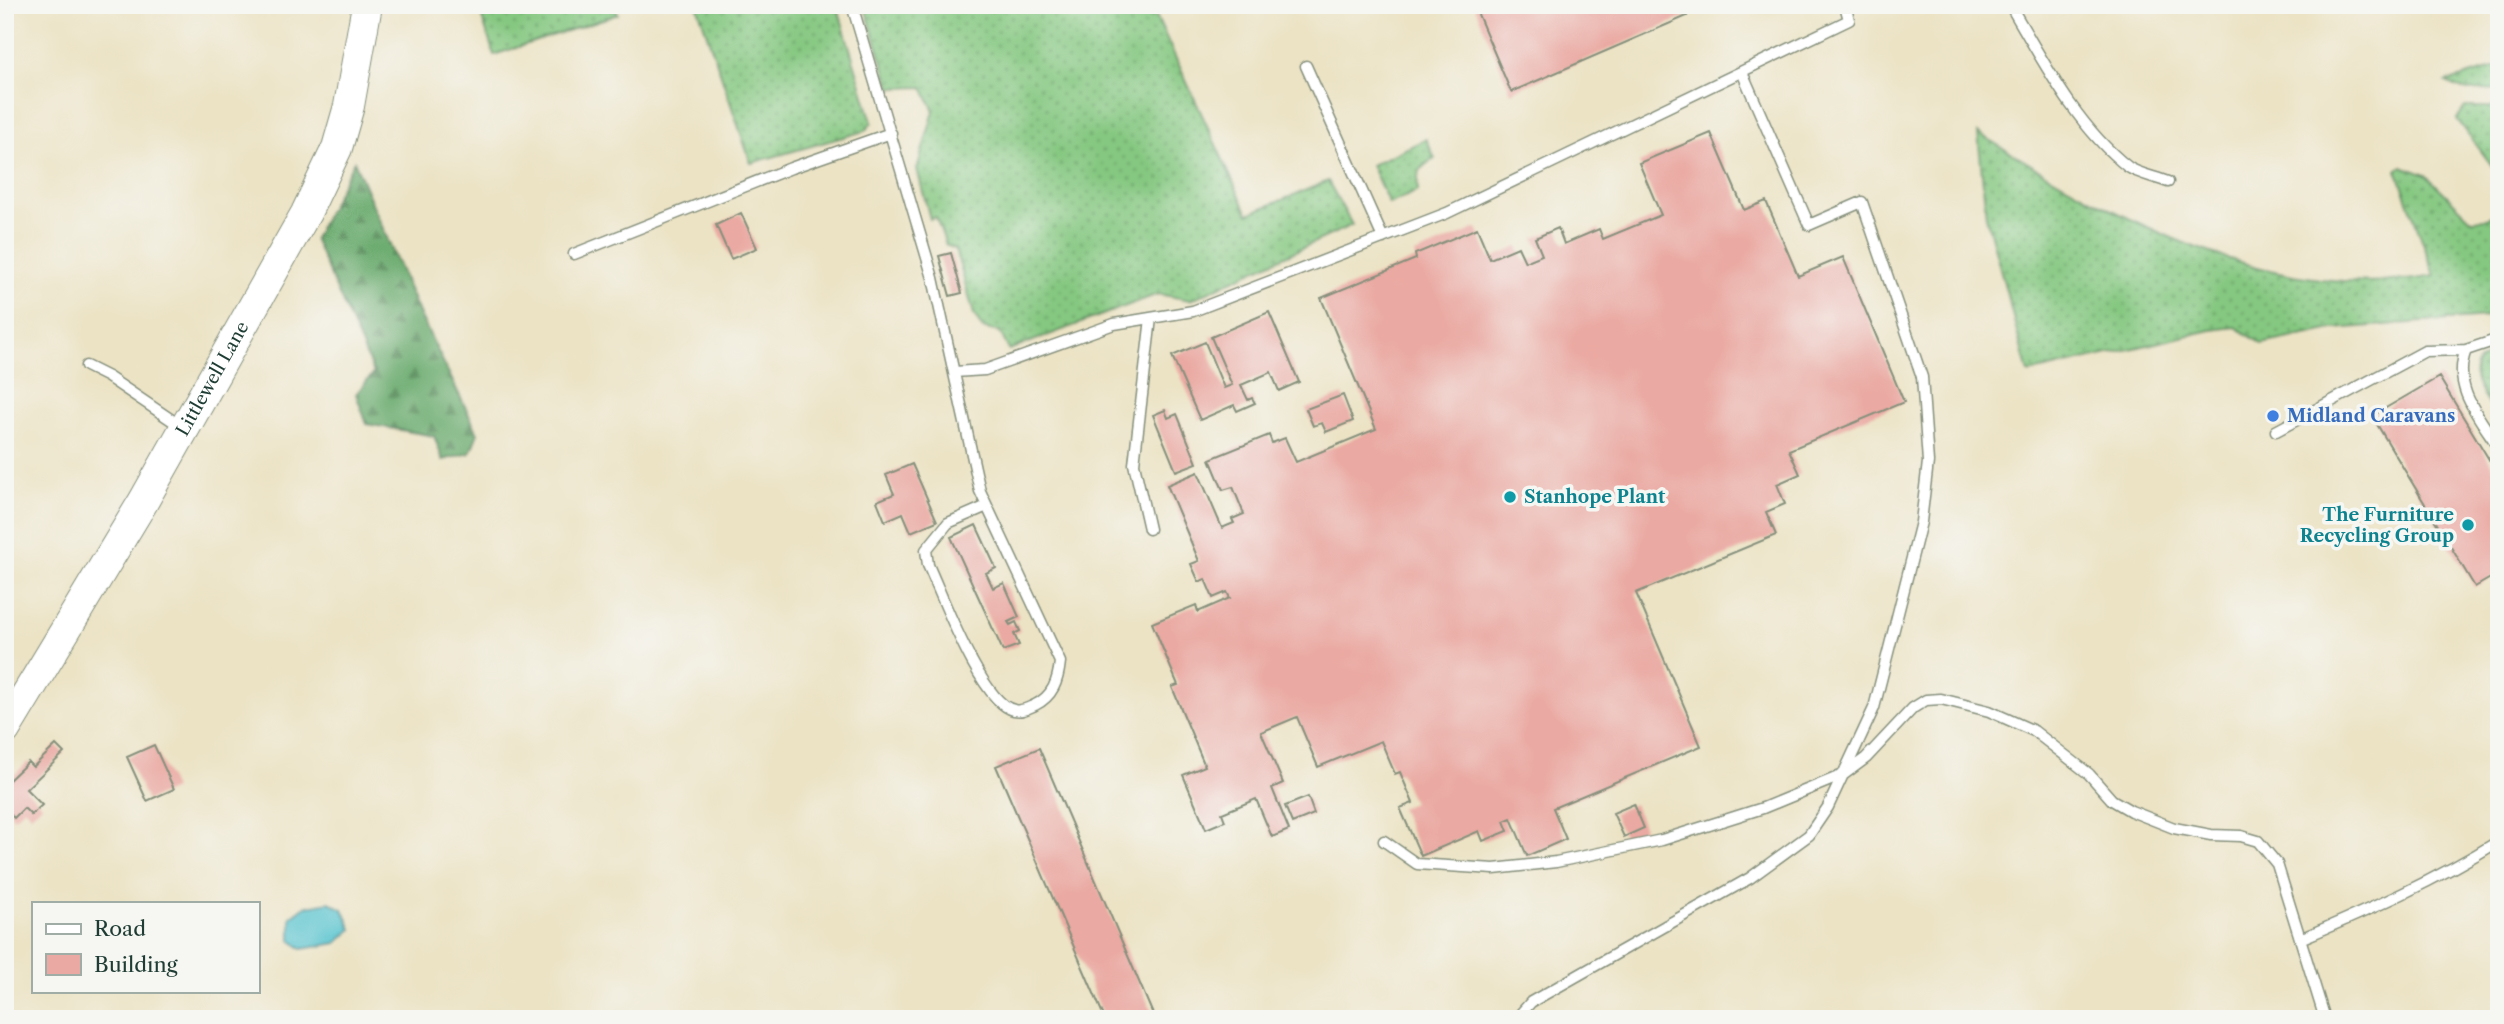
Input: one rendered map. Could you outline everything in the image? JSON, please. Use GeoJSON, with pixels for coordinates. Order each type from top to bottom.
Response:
{"type":"FeatureCollection","features":[{"type":"Feature","properties":{"kind":"street","name":"Littlewell Lane"},"geometry":{"type":"LineString","coordinates":[[5,730],[185,428],[306,213],[337,148],[349,106],[367,5]]}},
{"type":"Feature","properties":{"kind":"lane"},"geometry":{"type":"LineString","coordinates":[[852,5],[933,278],[980,491],[1060,662],[1058,682],[1039,703],[1025,710],[1013,710],[1000,701],[985,684],[969,658],[928,565],[926,550],[948,523],[987,506]]}},
{"type":"Feature","properties":{"kind":"lane"},"geometry":{"type":"LineString","coordinates":[[954,372],[985,370],[1114,324],[1193,311],[1447,214],[1849,20],[1845,5]]}},
{"type":"Feature","properties":{"kind":"lane"},"geometry":{"type":"LineString","coordinates":[[2010,5],[2050,73],[2089,127],[2129,168],[2168,182]]}},
{"type":"Feature","properties":{"kind":"lane"},"geometry":{"type":"LineString","coordinates":[[1306,66],[1383,238]]}},
{"type":"Feature","properties":{"kind":"lane"},"geometry":{"type":"LineString","coordinates":[[1516,1019],[1531,1002],[1750,878],[1809,835],[1828,807],[1874,708],[1921,522],[1928,462],[1922,377],[1861,202],[1809,225],[1742,72]]}},
{"type":"Feature","properties":{"kind":"lane"},"geometry":{"type":"LineString","coordinates":[[574,254],[791,168],[891,133]]}},
{"type":"Feature","properties":{"kind":"lane"},"geometry":{"type":"LineString","coordinates":[[1149,529],[1135,464],[1151,318]]}},
{"type":"Feature","properties":{"kind":"lane"},"geometry":{"type":"LineString","coordinates":[[2276,431],[2425,351],[2466,350],[2499,339]]}},
{"type":"Feature","properties":{"kind":"lane"},"geometry":{"type":"LineString","coordinates":[[2466,350],[2460,364],[2462,387],[2499,448]]}},
{"type":"Feature","properties":{"kind":"lane"},"geometry":{"type":"LineString","coordinates":[[86,366],[108,377],[185,428]]}},
{"type":"Feature","properties":{"kind":"lane"},"geometry":{"type":"LineString","coordinates":[[1384,841],[1417,864],[1493,869],[1556,862],[1662,840],[1763,808],[1843,775],[1866,758],[1913,708],[1926,700],[1941,699],[1989,712],[2044,738],[2089,774],[2112,800],[2131,811],[2174,828],[2211,835],[2241,836],[2258,841],[2277,864],[2325,1019]]}},
{"type":"Feature","properties":{"kind":"lane"},"geometry":{"type":"LineString","coordinates":[[2300,939],[2385,904],[2455,868],[2499,841]]}},
{"type":"Feature","properties":{"kind":"green space"},"geometry":{"type":"Polygon","coordinates":[[[478,5],[615,5],[618,14],[494,55],[478,5]]]}},
{"type":"Feature","properties":{"kind":"green space"},"geometry":{"type":"Polygon","coordinates":[[[697,5],[837,5],[872,122],[865,131],[751,163],[697,5]]]}},
{"type":"Feature","properties":{"kind":"green space"},"geometry":{"type":"Polygon","coordinates":[[[864,5],[1151,5],[1248,214],[1328,181],[1352,225],[1190,300],[1158,294],[1009,350],[1000,332],[982,328],[974,314],[955,249],[946,245],[936,217],[930,219],[917,169],[934,111],[923,87],[891,88],[864,5]]]}},
{"type":"Feature","properties":{"kind":"green space"},"geometry":{"type":"Polygon","coordinates":[[[2499,66],[2499,89],[2467,91],[2446,82],[2499,66]]]}},
{"type":"Feature","properties":{"kind":"green space"},"geometry":{"type":"Polygon","coordinates":[[[2465,107],[2499,107],[2499,175],[2457,119],[2465,107]]]}},
{"type":"Feature","properties":{"kind":"green space"},"geometry":{"type":"Polygon","coordinates":[[[1978,133],[2084,195],[2139,223],[2195,247],[2253,266],[2312,278],[2373,282],[2435,276],[2397,170],[2402,166],[2426,175],[2472,220],[2487,219],[2499,211],[2499,316],[2333,329],[2262,344],[2236,327],[2211,330],[2028,373],[1986,216],[1978,133]]]}},
{"type":"Feature","properties":{"kind":"green space"},"geometry":{"type":"Polygon","coordinates":[[[1426,139],[1435,159],[1420,171],[1418,191],[1389,204],[1371,165],[1426,139]]]}},
{"type":"Feature","properties":{"kind":"green space"},"geometry":{"type":"Polygon","coordinates":[[[354,161],[420,315],[478,433],[470,453],[443,460],[434,436],[367,424],[356,394],[374,373],[314,239],[354,161]]]}},
{"type":"Feature","properties":{"kind":"green space"},"geometry":{"type":"Polygon","coordinates":[[[2499,353],[2499,419],[2480,390],[2474,372],[2477,364],[2485,357],[2499,353]]]}},
{"type":"Feature","properties":{"kind":"water"},"geometry":{"type":"Polygon","coordinates":[[[329,902],[343,909],[352,929],[337,943],[302,949],[291,940],[291,917],[304,907],[329,902]]]}},
{"type":"Feature","properties":{"kind":"building"},"geometry":{"type":"Polygon","coordinates":[[[1474,5],[1682,5],[1687,16],[1511,92],[1474,5]]]}},
{"type":"Feature","properties":{"kind":"building","name":"Stanhope Plant"},"geometry":{"type":"Polygon","coordinates":[[[1711,133],[1744,210],[1766,201],[1798,276],[1843,257],[1904,402],[1789,450],[1800,474],[1777,484],[1785,504],[1766,512],[1776,535],[1636,593],[1701,746],[1553,808],[1566,839],[1527,856],[1511,818],[1504,821],[1508,831],[1483,841],[1479,831],[1421,856],[1400,808],[1413,803],[1400,772],[1395,774],[1381,741],[1318,767],[1297,717],[1261,732],[1283,783],[1272,788],[1289,830],[1272,837],[1256,799],[1222,813],[1225,821],[1206,829],[1183,775],[1205,766],[1172,687],[1178,685],[1152,623],[1196,605],[1198,612],[1230,598],[1227,592],[1213,598],[1205,579],[1199,582],[1191,564],[1199,561],[1167,485],[1198,472],[1222,528],[1234,523],[1232,519],[1244,514],[1233,487],[1223,490],[1210,459],[1269,435],[1272,443],[1285,438],[1296,462],[1376,429],[1321,298],[1416,259],[1415,254],[1477,228],[1490,259],[1518,247],[1525,262],[1542,255],[1535,238],[1558,228],[1564,244],[1599,229],[1603,239],[1661,215],[1639,163],[1711,133]]]}},
{"type":"Feature","properties":{"kind":"building"},"geometry":{"type":"Polygon","coordinates":[[[741,213],[757,248],[731,259],[716,225],[741,213]]]}},
{"type":"Feature","properties":{"kind":"building"},"geometry":{"type":"Polygon","coordinates":[[[951,253],[962,293],[950,296],[939,256],[951,253]]]}},
{"type":"Feature","properties":{"kind":"building"},"geometry":{"type":"Polygon","coordinates":[[[1269,312],[1299,382],[1279,391],[1271,372],[1241,385],[1248,400],[1252,398],[1255,403],[1237,411],[1234,405],[1200,420],[1172,356],[1205,342],[1224,388],[1232,385],[1211,337],[1269,312]]]}},
{"type":"Feature","properties":{"kind":"building","name":"The Furniture Recycling Group"},"geometry":{"type":"Polygon","coordinates":[[[2439,377],[2499,476],[2499,573],[2475,587],[2372,416],[2439,377]]]}},
{"type":"Feature","properties":{"kind":"building"},"geometry":{"type":"Polygon","coordinates":[[[1343,395],[1353,421],[1326,432],[1322,423],[1313,426],[1306,409],[1343,395]]]}},
{"type":"Feature","properties":{"kind":"building"},"geometry":{"type":"Polygon","coordinates":[[[1165,410],[1168,418],[1177,414],[1197,463],[1176,471],[1153,415],[1165,410]]]}},
{"type":"Feature","properties":{"kind":"building"},"geometry":{"type":"Polygon","coordinates":[[[912,464],[937,521],[911,532],[903,513],[885,521],[877,501],[894,494],[886,475],[912,464]]]}},
{"type":"Feature","properties":{"kind":"building"},"geometry":{"type":"Polygon","coordinates":[[[976,525],[996,568],[986,573],[993,588],[1004,583],[1019,617],[1008,622],[1010,625],[1016,622],[1020,631],[1014,634],[1019,645],[1003,651],[951,537],[976,525]]]}},
{"type":"Feature","properties":{"kind":"building"},"geometry":{"type":"Polygon","coordinates":[[[56,745],[64,753],[26,789],[42,805],[31,815],[24,808],[14,818],[5,808],[5,778],[8,781],[28,762],[33,767],[56,745]]]}},
{"type":"Feature","properties":{"kind":"building"},"geometry":{"type":"Polygon","coordinates":[[[154,745],[174,789],[147,801],[127,757],[154,745]]]}},
{"type":"Feature","properties":{"kind":"building"},"geometry":{"type":"Polygon","coordinates":[[[1039,748],[1155,1019],[1105,1019],[996,766],[1039,748]]]}},
{"type":"Feature","properties":{"kind":"building"},"geometry":{"type":"Polygon","coordinates":[[[1308,797],[1314,814],[1292,823],[1285,806],[1308,797]]]}},
{"type":"Feature","properties":{"kind":"building"},"geometry":{"type":"Polygon","coordinates":[[[1634,804],[1644,828],[1624,837],[1613,813],[1634,804]]]}},
{"type":"Feature","properties":{"kind":"place","name":"Midland Caravans"},"geometry":{"type":"Point","coordinates":[2273,416]}},
{"type":"Feature","properties":{"kind":"place","name":"Stanhope Plant"},"geometry":{"type":"Point","coordinates":[1510,497]}},
{"type":"Feature","properties":{"kind":"place","name":"The Furniture Recycling Group"},"geometry":{"type":"Point","coordinates":[2468,525]}}]}
